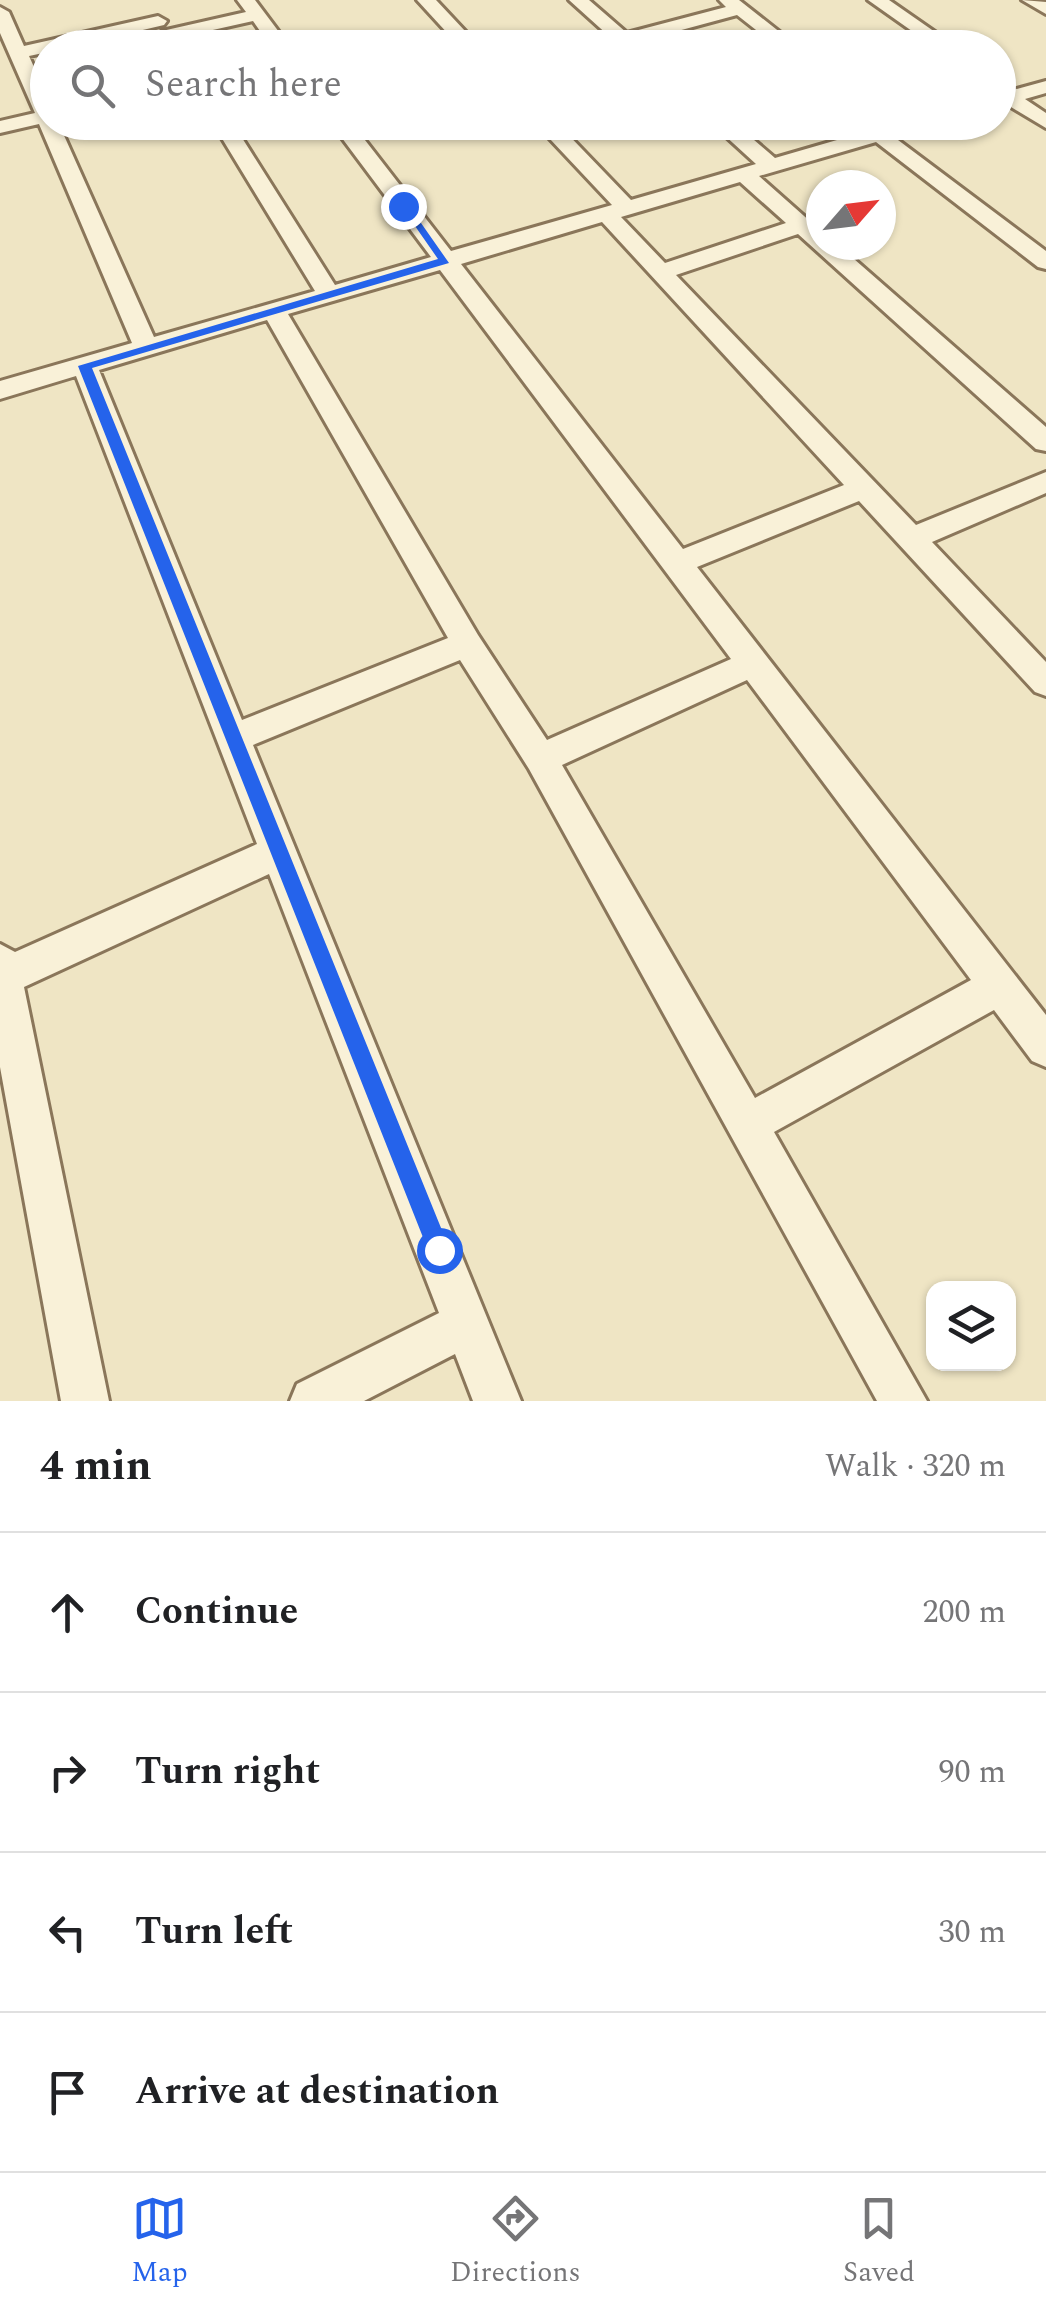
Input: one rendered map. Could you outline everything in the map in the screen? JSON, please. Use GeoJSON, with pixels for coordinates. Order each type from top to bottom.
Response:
{"type":"FeatureCollection","features":[{"type":"Feature","properties":{"kind":"street"},"geometry":{"type":"LineString","coordinates":[[146,0],[164,30]]}},
{"type":"Feature","properties":{"kind":"street"},"geometry":{"type":"LineString","coordinates":[[426,0],[455,30]]}},
{"type":"Feature","properties":{"kind":"street"},"geometry":{"type":"LineString","coordinates":[[578,0],[613,30]]}},
{"type":"Feature","properties":{"kind":"street"},"geometry":{"type":"LineString","coordinates":[[877,0],[922,30]]}},
{"type":"Feature","properties":{"kind":"street"},"geometry":{"type":"LineString","coordinates":[[1031,0],[1046,9]]}},
{"type":"Feature","properties":{"kind":"street"},"geometry":{"type":"LineString","coordinates":[[663,30],[734,4],[768,30]]}},
{"type":"Feature","properties":{"kind":"street"},"geometry":{"type":"LineString","coordinates":[[183,30],[252,8],[268,30]]}},
{"type":"Feature","properties":{"kind":"street"},"geometry":{"type":"LineString","coordinates":[[0,12],[18,53],[21,78],[30,92]]}},
{"type":"Feature","properties":{"kind":"street"},"geometry":{"type":"LineString","coordinates":[[18,53],[30,52]]}},
{"type":"Feature","properties":{"kind":"street"},"geometry":{"type":"LineString","coordinates":[[1016,91],[1046,86]]}},
{"type":"Feature","properties":{"kind":"street"},"geometry":{"type":"LineString","coordinates":[[1016,100],[1046,122]]}},
{"type":"Feature","properties":{"kind":"street"},"geometry":{"type":"LineString","coordinates":[[0,126],[30,122]]}},
{"type":"Feature","properties":{"kind":"street"},"geometry":{"type":"LineString","coordinates":[[56,140],[146,348]]}},
{"type":"Feature","properties":{"kind":"street"},"geometry":{"type":"LineString","coordinates":[[233,140],[329,294]]}},
{"type":"Feature","properties":{"kind":"street"},"geometry":{"type":"LineString","coordinates":[[354,140],[1046,1047]]}},
{"type":"Feature","properties":{"kind":"street"},"geometry":{"type":"LineString","coordinates":[[559,140],[661,272],[1046,683]]}},
{"type":"Feature","properties":{"kind":"street"},"geometry":{"type":"LineString","coordinates":[[741,140],[771,166]]}},
{"type":"Feature","properties":{"kind":"street"},"geometry":{"type":"LineString","coordinates":[[0,390],[856,140]]}},
{"type":"Feature","properties":{"kind":"street"},"geometry":{"type":"LineString","coordinates":[[913,140],[1046,262]]}},
{"type":"Feature","properties":{"kind":"street"},"geometry":{"type":"LineString","coordinates":[[744,174],[806,230]]}},
{"type":"Feature","properties":{"kind":"street"},"geometry":{"type":"LineString","coordinates":[[661,272],[802,226]]}},
{"type":"Feature","properties":{"kind":"street"},"geometry":{"type":"LineString","coordinates":[[842,260],[1035,418],[1046,442]]}},
{"type":"Feature","properties":{"kind":"street"},"geometry":{"type":"LineString","coordinates":[[274,310],[467,644],[542,759],[903,1401]]}},
{"type":"Feature","properties":{"kind":"street"},"geometry":{"type":"LineString","coordinates":[[85,366],[497,1401]]}},
{"type":"Feature","properties":{"kind":"street"},"geometry":{"type":"LineString","coordinates":[[911,539],[1046,482]]}},
{"type":"Feature","properties":{"kind":"street"},"geometry":{"type":"LineString","coordinates":[[676,564],[864,488]]}},
{"type":"Feature","properties":{"kind":"street"},"geometry":{"type":"LineString","coordinates":[[234,738],[467,644]]}},
{"type":"Feature","properties":{"kind":"street"},"geometry":{"type":"LineString","coordinates":[[542,759],[660,702],[753,664]]}},
{"type":"Feature","properties":{"kind":"street"},"geometry":{"type":"LineString","coordinates":[[85,1401],[2,970],[280,851]]}},
{"type":"Feature","properties":{"kind":"street"},"geometry":{"type":"LineString","coordinates":[[745,1126],[999,986]]}},
{"type":"Feature","properties":{"kind":"street"},"geometry":{"type":"LineString","coordinates":[[314,1401],[468,1323]]}},
{"type":"Feature","properties":{"kind":"route"},"geometry":{"type":"LineString","coordinates":[[403,206],[445,261],[85,366],[439,1250]]}}]}
